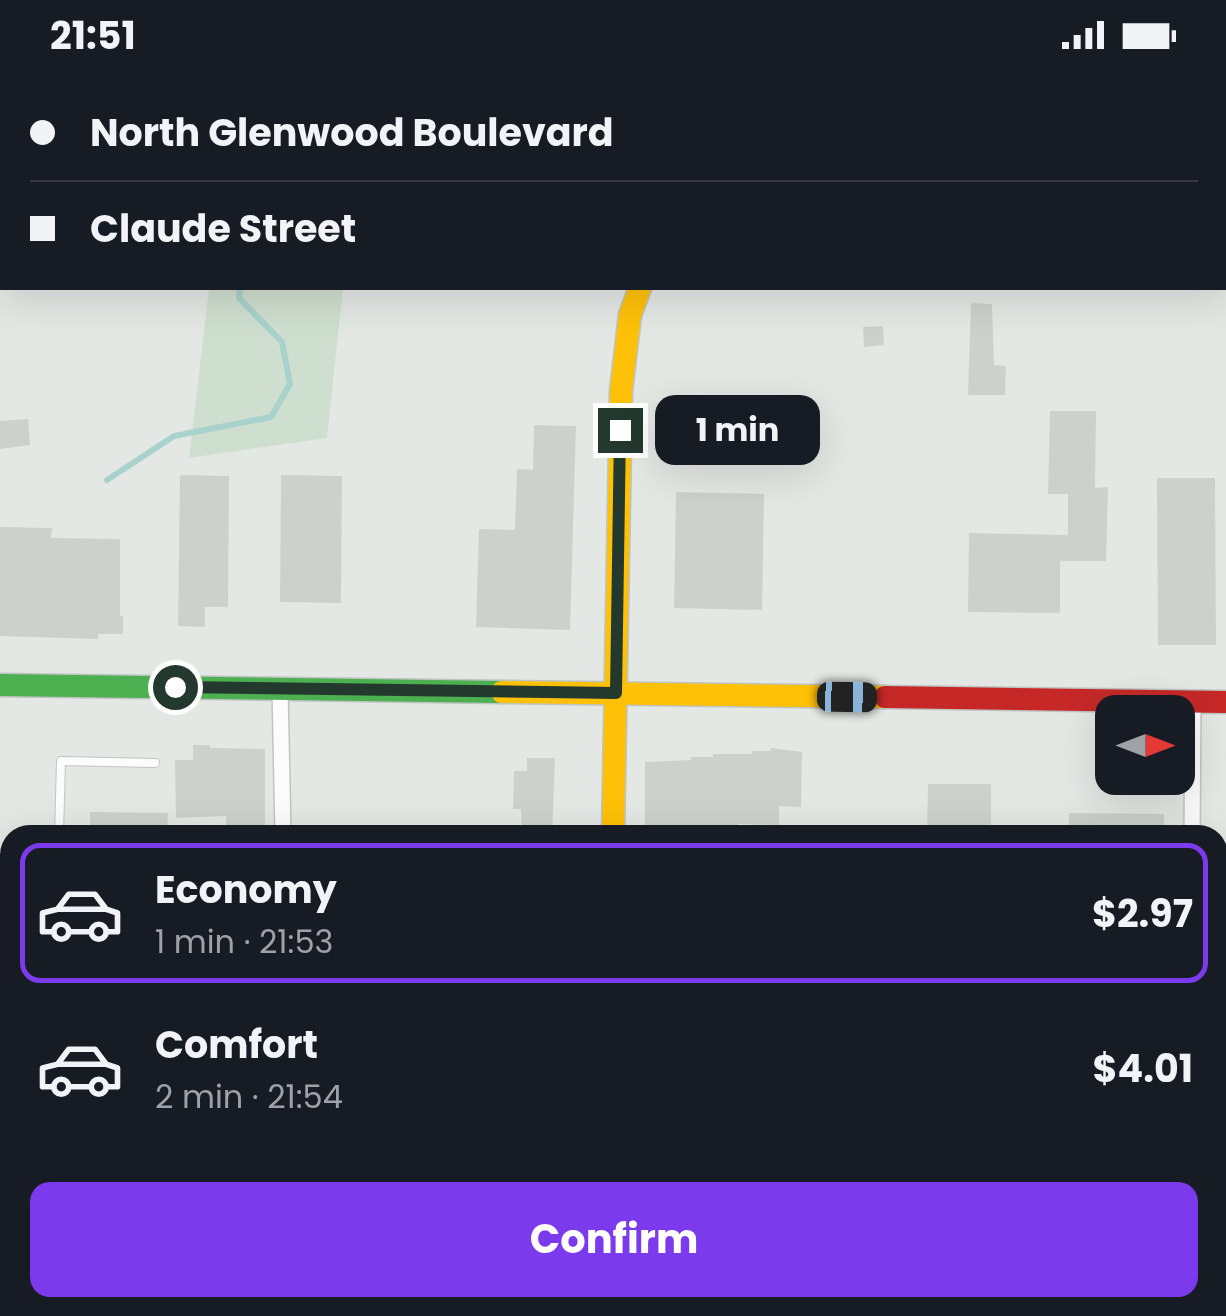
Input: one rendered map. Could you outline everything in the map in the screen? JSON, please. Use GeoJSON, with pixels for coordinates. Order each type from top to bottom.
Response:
{"type":"FeatureCollection","features":[{"type":"Feature","properties":{"kind":"main road"},"geometry":{"type":"LineString","coordinates":[[614,825],[621,392],[630,315],[639,290]]}},
{"type":"Feature","properties":{"kind":"main road"},"geometry":{"type":"LineString","coordinates":[[0,685],[1095,700]]}},
{"type":"Feature","properties":{"kind":"main road"},"geometry":{"type":"LineString","coordinates":[[1195,702],[1226,702]]}},
{"type":"Feature","properties":{"kind":"street"},"geometry":{"type":"LineString","coordinates":[[280,688],[283,825]]}},
{"type":"Feature","properties":{"kind":"street"},"geometry":{"type":"LineString","coordinates":[[1192,795],[1192,825]]}},
{"type":"Feature","properties":{"kind":"lane"},"geometry":{"type":"LineString","coordinates":[[59,825],[61,761],[156,763]]}},
{"type":"Feature","properties":{"kind":"green space"},"geometry":{"type":"Polygon","coordinates":[[[209,290],[343,290],[327,438],[189,458],[209,290]]]}},
{"type":"Feature","properties":{"kind":"building"},"geometry":{"type":"Polygon","coordinates":[[[971,303],[992,304],[994,365],[1006,366],[1005,395],[968,395],[971,303]]]}},
{"type":"Feature","properties":{"kind":"building"},"geometry":{"type":"Polygon","coordinates":[[[883,326],[884,345],[864,347],[863,327],[883,326]]]}},
{"type":"Feature","properties":{"kind":"building"},"geometry":{"type":"Polygon","coordinates":[[[1050,411],[1096,411],[1095,488],[1108,487],[1106,561],[1060,561],[1060,613],[968,612],[969,533],[1068,535],[1068,494],[1048,494],[1050,411]]]}},
{"type":"Feature","properties":{"kind":"building"},"geometry":{"type":"Polygon","coordinates":[[[28,419],[30,445],[0,449],[0,421],[28,419]]]}},
{"type":"Feature","properties":{"kind":"building"},"geometry":{"type":"Polygon","coordinates":[[[534,425],[576,426],[570,630],[476,627],[479,529],[515,530],[517,469],[533,470],[534,425]]]}},
{"type":"Feature","properties":{"kind":"building"},"geometry":{"type":"Polygon","coordinates":[[[180,475],[229,476],[228,607],[205,607],[205,627],[178,626],[180,475]]]}},
{"type":"Feature","properties":{"kind":"building"},"geometry":{"type":"Polygon","coordinates":[[[281,475],[342,476],[341,603],[280,602],[281,475]]]}},
{"type":"Feature","properties":{"kind":"building"},"geometry":{"type":"Polygon","coordinates":[[[1157,478],[1215,478],[1216,645],[1158,645],[1157,478]]]}},
{"type":"Feature","properties":{"kind":"building"},"geometry":{"type":"Polygon","coordinates":[[[676,492],[764,494],[762,610],[674,608],[676,492]]]}},
{"type":"Feature","properties":{"kind":"building"},"geometry":{"type":"Polygon","coordinates":[[[0,527],[52,528],[51,538],[120,539],[123,634],[98,634],[98,639],[0,636],[0,527]]]}},
{"type":"Feature","properties":{"kind":"building"},"geometry":{"type":"Polygon","coordinates":[[[193,745],[265,749],[265,825],[226,825],[226,816],[176,818],[175,760],[193,760],[193,745]]]}},
{"type":"Feature","properties":{"kind":"building"},"geometry":{"type":"Polygon","coordinates":[[[802,752],[801,807],[779,806],[779,825],[645,825],[645,762],[802,752]]]}},
{"type":"Feature","properties":{"kind":"building"},"geometry":{"type":"Polygon","coordinates":[[[527,758],[555,758],[552,825],[522,825],[521,809],[513,809],[514,771],[527,771],[527,758]]]}},
{"type":"Feature","properties":{"kind":"building"},"geometry":{"type":"Polygon","coordinates":[[[928,784],[991,784],[991,825],[927,825],[928,784]]]}},
{"type":"Feature","properties":{"kind":"building"},"geometry":{"type":"Polygon","coordinates":[[[90,812],[168,813],[167,825],[90,825],[90,812]]]}},
{"type":"Feature","properties":{"kind":"building"},"geometry":{"type":"Polygon","coordinates":[[[1069,813],[1164,814],[1164,825],[1069,825],[1069,813]]]}},
{"type":"Feature","properties":{"kind":"waterway"},"geometry":{"type":"LineString","coordinates":[[107,480],[174,436],[271,417],[290,384],[282,342],[239,298],[240,290]]}},
{"type":"Feature","properties":{"kind":"traffic: fast"},"geometry":{"type":"LineString","coordinates":[[0,685],[502,692]]}},
{"type":"Feature","properties":{"kind":"traffic: slow"},"geometry":{"type":"LineString","coordinates":[[613,825],[621,391],[630,315],[639,290]]}},
{"type":"Feature","properties":{"kind":"traffic: slow"},"geometry":{"type":"LineString","coordinates":[[502,692],[885,697]]}},
{"type":"Feature","properties":{"kind":"traffic: jam"},"geometry":{"type":"LineString","coordinates":[[885,697],[1226,702]]}},
{"type":"Feature","properties":{"kind":"route"},"geometry":{"type":"LineString","coordinates":[[175,687],[616,693],[620,430]]}}]}
